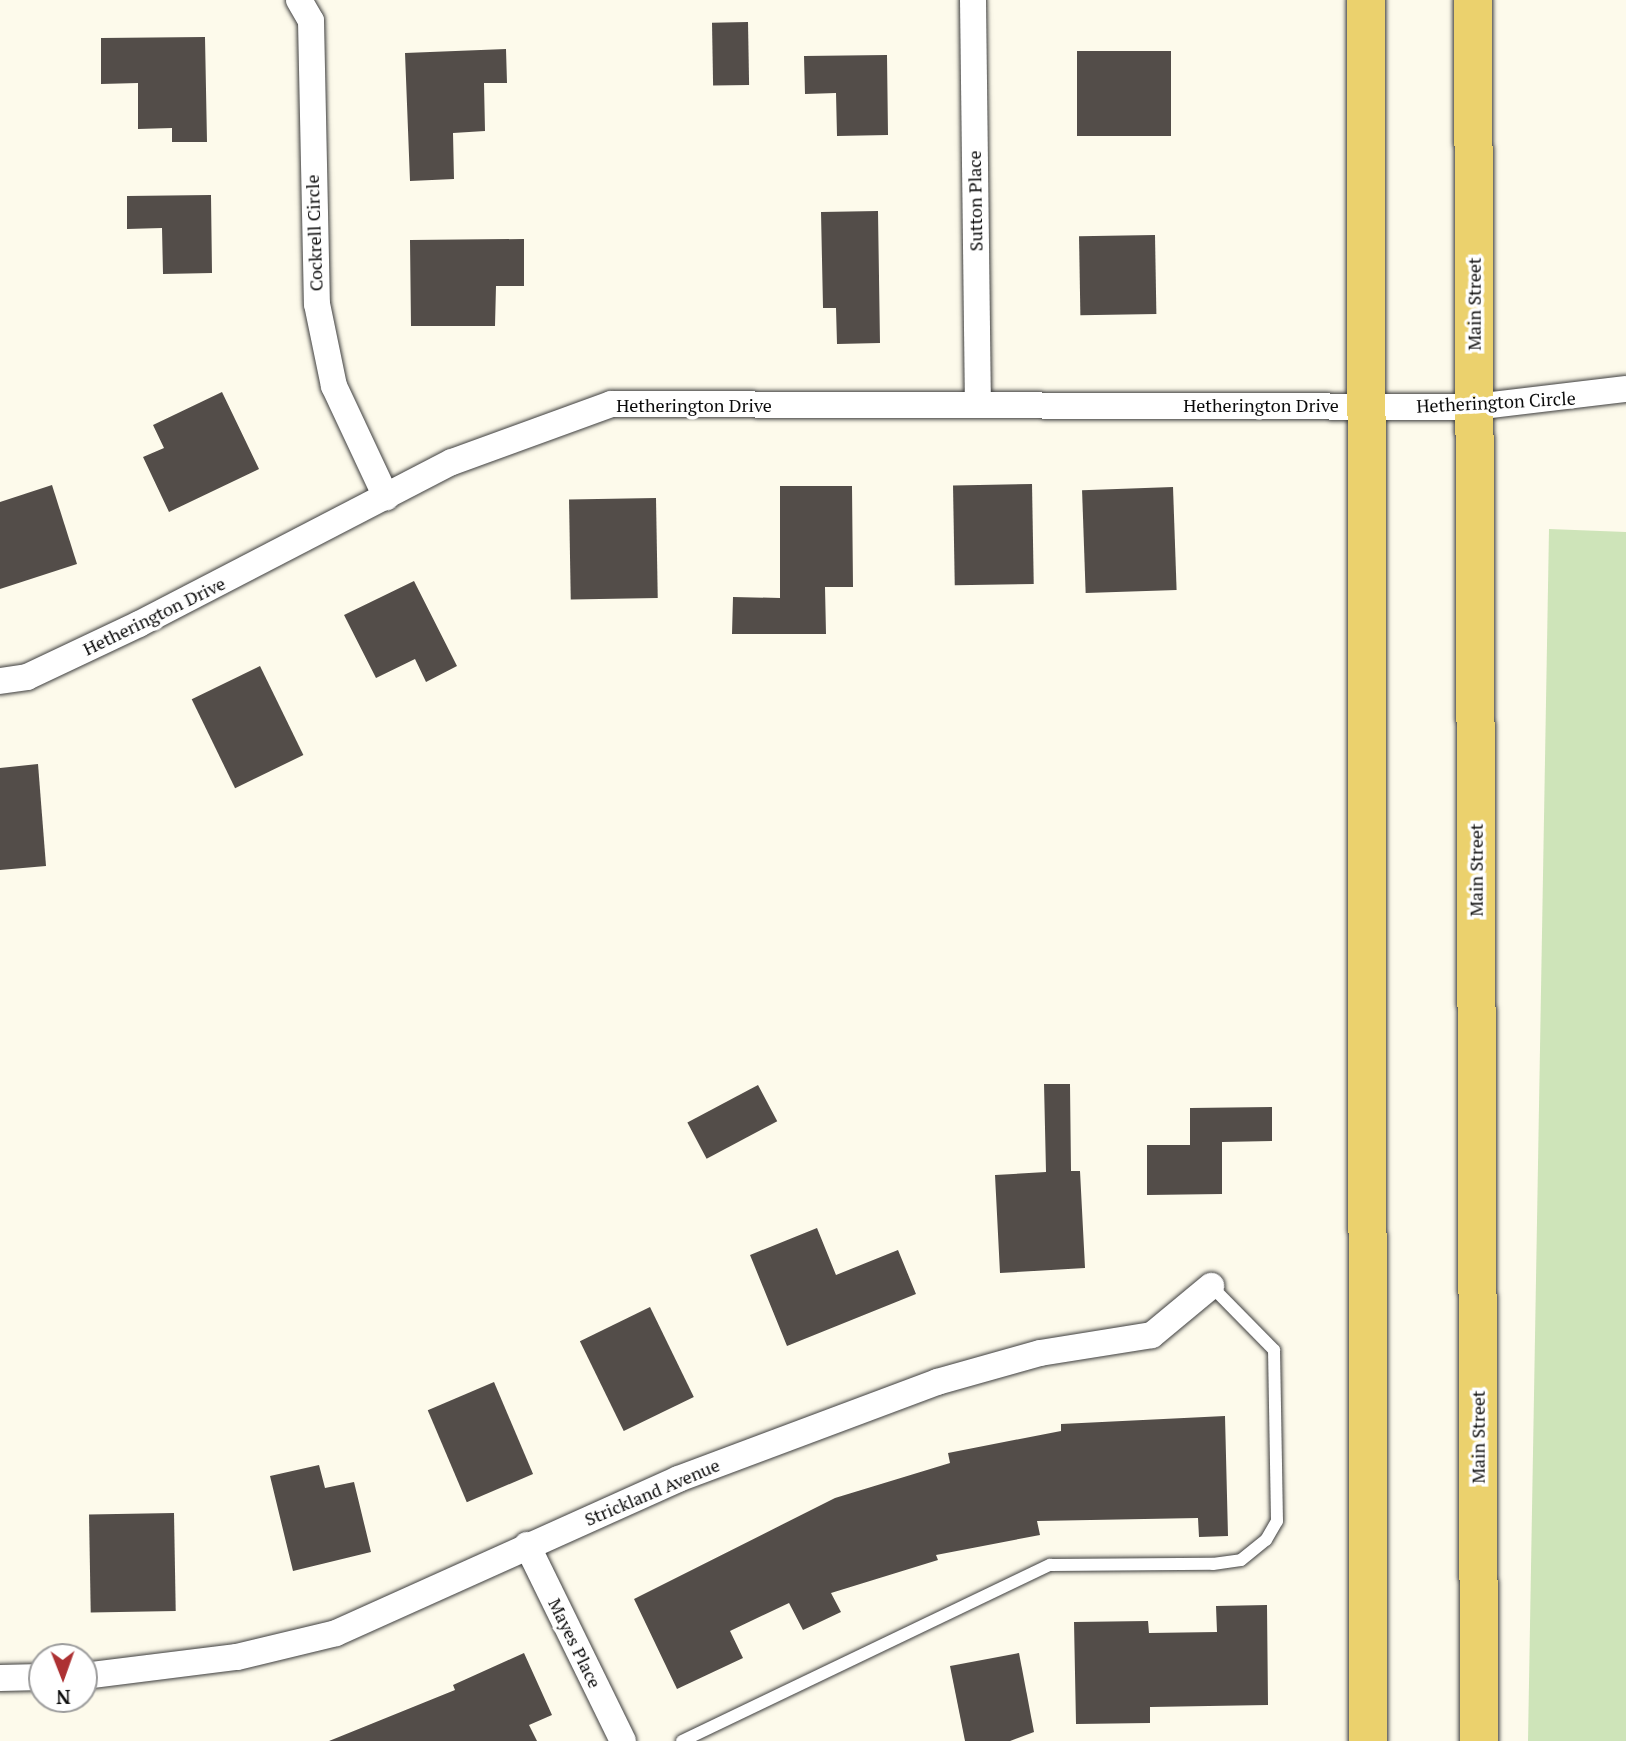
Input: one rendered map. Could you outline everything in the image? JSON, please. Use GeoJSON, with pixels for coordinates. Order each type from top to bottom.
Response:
{"type":"FeatureCollection","features":[{"type":"Feature","properties":{"kind":"main road"},"geometry":{"type":"LineString","coordinates":[[1366,0],[1368,1741]]}},
{"type":"Feature","properties":{"kind":"main road","name":"Main Street"},"geometry":{"type":"LineString","coordinates":[[1473,0],[1479,1741]]}},
{"type":"Feature","properties":{"kind":"street","name":"Cockrell Circle"},"geometry":{"type":"LineString","coordinates":[[299,0],[311,21],[317,304],[334,386],[386,497]]}},
{"type":"Feature","properties":{"kind":"street","name":"Sutton Place"},"geometry":{"type":"LineString","coordinates":[[972,0],[978,403]]}},
{"type":"Feature","properties":{"kind":"street","name":"Hetherington Circle"},"geometry":{"type":"LineString","coordinates":[[1366,406],[1475,407],[1626,389]]}},
{"type":"Feature","properties":{"kind":"street","name":"Hetherington Drive"},"geometry":{"type":"LineString","coordinates":[[0,681],[27,677],[127,630],[503,439],[611,404],[1366,406]]}},
{"type":"Feature","properties":{"kind":"street","name":"Strickland Avenue"},"geometry":{"type":"LineString","coordinates":[[98,1674],[237,1657],[336,1633],[678,1479],[937,1382],[1040,1353],[1152,1335],[1211,1286]]}},
{"type":"Feature","properties":{"kind":"street","name":"Mayes Place"},"geometry":{"type":"LineString","coordinates":[[527,1545],[623,1741]]}},
{"type":"Feature","properties":{"kind":"street"},"geometry":{"type":"LineString","coordinates":[[0,1678],[28,1678]]}},
{"type":"Feature","properties":{"kind":"lane"},"geometry":{"type":"LineString","coordinates":[[682,1741],[1050,1565],[1213,1564],[1241,1560],[1266,1540],[1277,1521],[1274,1350],[1211,1286]]}},
{"type":"Feature","properties":{"kind":"green space"},"geometry":{"type":"Polygon","coordinates":[[[1549,529],[1626,532],[1626,1741],[1528,1741],[1549,529]]]}},
{"type":"Feature","properties":{"kind":"building"},"geometry":{"type":"Polygon","coordinates":[[[748,22],[749,85],[713,86],[712,23],[748,22]]]}},
{"type":"Feature","properties":{"kind":"building"},"geometry":{"type":"Polygon","coordinates":[[[205,37],[207,142],[172,142],[172,128],[138,129],[138,83],[101,84],[101,38],[205,37]]]}},
{"type":"Feature","properties":{"kind":"building"},"geometry":{"type":"Polygon","coordinates":[[[506,49],[507,83],[484,83],[485,131],[453,133],[454,179],[410,181],[405,53],[506,49]]]}},
{"type":"Feature","properties":{"kind":"building"},"geometry":{"type":"Polygon","coordinates":[[[1077,51],[1171,51],[1171,136],[1077,136],[1077,51]]]}},
{"type":"Feature","properties":{"kind":"building"},"geometry":{"type":"Polygon","coordinates":[[[887,55],[888,135],[837,136],[836,93],[805,94],[804,56],[887,55]]]}},
{"type":"Feature","properties":{"kind":"building"},"geometry":{"type":"Polygon","coordinates":[[[211,195],[212,273],[163,274],[162,228],[127,229],[127,196],[211,195]]]}},
{"type":"Feature","properties":{"kind":"building"},"geometry":{"type":"Polygon","coordinates":[[[878,211],[880,343],[837,344],[836,308],[823,308],[821,212],[878,211]]]}},
{"type":"Feature","properties":{"kind":"building"},"geometry":{"type":"Polygon","coordinates":[[[1155,235],[1156,314],[1080,315],[1079,236],[1155,235]]]}},
{"type":"Feature","properties":{"kind":"building"},"geometry":{"type":"Polygon","coordinates":[[[524,239],[524,286],[496,286],[495,326],[411,326],[410,240],[524,239]]]}},
{"type":"Feature","properties":{"kind":"building"},"geometry":{"type":"Polygon","coordinates":[[[222,392],[259,469],[169,512],[143,457],[164,448],[153,425],[222,392]]]}},
{"type":"Feature","properties":{"kind":"building"},"geometry":{"type":"Polygon","coordinates":[[[1032,484],[1034,584],[955,585],[953,485],[1032,484]]]}},
{"type":"Feature","properties":{"kind":"building"},"geometry":{"type":"Polygon","coordinates":[[[52,485],[77,564],[0,589],[0,502],[52,485]]]}},
{"type":"Feature","properties":{"kind":"building"},"geometry":{"type":"Polygon","coordinates":[[[780,486],[852,486],[853,587],[825,587],[826,634],[732,634],[733,597],[780,598],[780,486]]]}},
{"type":"Feature","properties":{"kind":"building"},"geometry":{"type":"Polygon","coordinates":[[[1173,487],[1177,590],[1086,593],[1082,490],[1173,487]]]}},
{"type":"Feature","properties":{"kind":"building"},"geometry":{"type":"Polygon","coordinates":[[[656,498],[658,598],[571,600],[569,500],[656,498]]]}},
{"type":"Feature","properties":{"kind":"building"},"geometry":{"type":"Polygon","coordinates":[[[414,581],[457,666],[426,682],[415,659],[376,678],[344,615],[414,581]]]}},
{"type":"Feature","properties":{"kind":"building"},"geometry":{"type":"Polygon","coordinates":[[[260,666],[303,755],[235,788],[192,699],[260,666]]]}},
{"type":"Feature","properties":{"kind":"building"},"geometry":{"type":"Polygon","coordinates":[[[38,764],[46,866],[0,870],[0,768],[38,764]]]}},
{"type":"Feature","properties":{"kind":"building"},"geometry":{"type":"Polygon","coordinates":[[[1044,1084],[1070,1084],[1071,1171],[1080,1171],[1085,1268],[1000,1273],[995,1175],[1046,1172],[1044,1084]]]}},
{"type":"Feature","properties":{"kind":"building"},"geometry":{"type":"Polygon","coordinates":[[[758,1085],[777,1121],[707,1159],[687,1123],[758,1085]]]}},
{"type":"Feature","properties":{"kind":"building"},"geometry":{"type":"Polygon","coordinates":[[[1272,1107],[1272,1141],[1222,1142],[1222,1194],[1147,1195],[1147,1145],[1190,1145],[1190,1108],[1272,1107]]]}},
{"type":"Feature","properties":{"kind":"building"},"geometry":{"type":"Polygon","coordinates":[[[817,1228],[836,1275],[898,1250],[916,1294],[787,1346],[750,1255],[817,1228]]]}},
{"type":"Feature","properties":{"kind":"building"},"geometry":{"type":"Polygon","coordinates":[[[650,1307],[694,1397],[624,1431],[580,1341],[650,1307]]]}},
{"type":"Feature","properties":{"kind":"building"},"geometry":{"type":"Polygon","coordinates":[[[494,1382],[533,1474],[467,1502],[428,1410],[494,1382]]]}},
{"type":"Feature","properties":{"kind":"building"},"geometry":{"type":"Polygon","coordinates":[[[1225,1416],[1228,1536],[1199,1537],[1198,1518],[1037,1521],[1040,1535],[936,1555],[938,1560],[831,1593],[841,1612],[803,1630],[789,1603],[730,1631],[743,1658],[677,1689],[634,1599],[835,1498],[950,1463],[948,1453],[1061,1431],[1061,1424],[1225,1416]]]}},
{"type":"Feature","properties":{"kind":"building"},"geometry":{"type":"Polygon","coordinates":[[[319,1465],[325,1488],[354,1482],[371,1552],[293,1571],[270,1476],[319,1465]]]}},
{"type":"Feature","properties":{"kind":"building"},"geometry":{"type":"Polygon","coordinates":[[[174,1513],[176,1611],[91,1612],[89,1514],[174,1513]]]}},
{"type":"Feature","properties":{"kind":"building"},"geometry":{"type":"Polygon","coordinates":[[[1267,1605],[1268,1705],[1150,1707],[1150,1723],[1076,1724],[1074,1622],[1148,1621],[1149,1633],[1217,1632],[1216,1606],[1267,1605]]]}},
{"type":"Feature","properties":{"kind":"building"},"geometry":{"type":"Polygon","coordinates":[[[524,1653],[552,1715],[529,1725],[537,1741],[329,1741],[455,1690],[453,1685],[524,1653]]]}},
{"type":"Feature","properties":{"kind":"building"},"geometry":{"type":"Polygon","coordinates":[[[1019,1653],[1034,1732],[1010,1741],[965,1741],[950,1666],[1019,1653]]]}}]}
